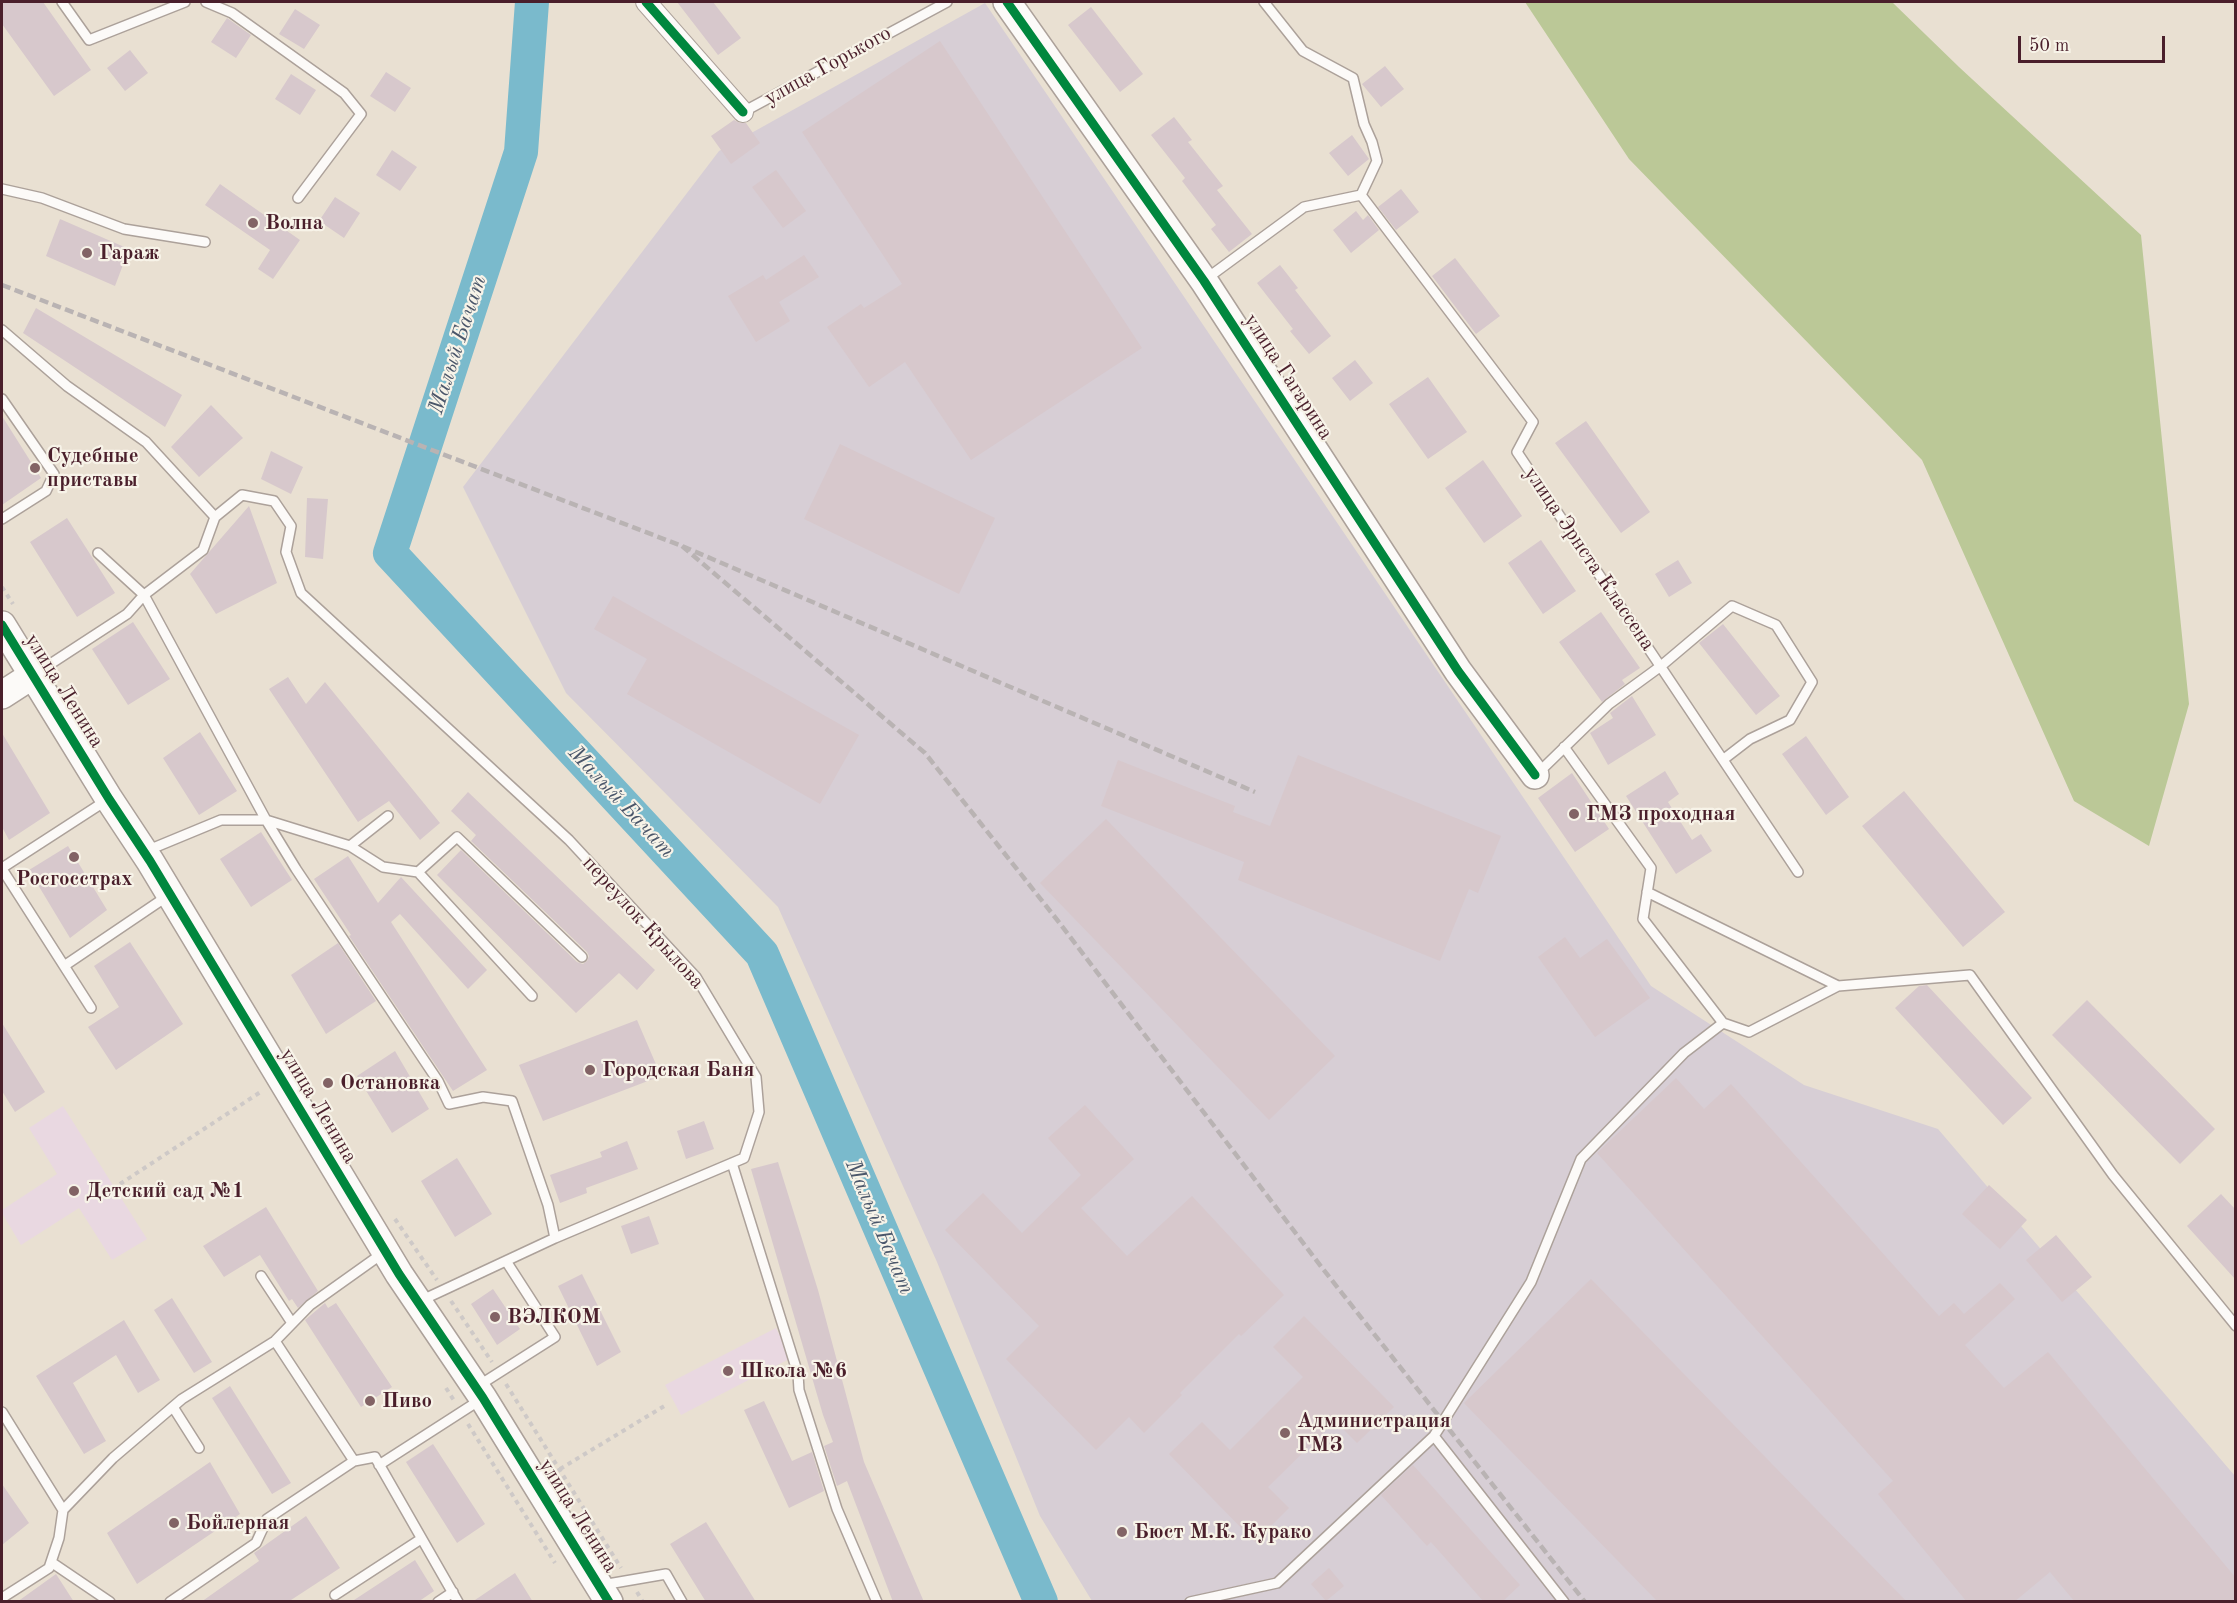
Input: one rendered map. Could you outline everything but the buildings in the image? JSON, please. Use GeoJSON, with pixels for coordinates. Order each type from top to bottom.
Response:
{"type":"FeatureCollection","features":[{"type":"Feature","properties":{"kind":"street","name":"улица Горького"},"geometry":{"type":"LineString","coordinates":[[646,2],[743,112]]}},
{"type":"Feature","properties":{"kind":"street","name":"улица Гагарина"},"geometry":{"type":"LineString","coordinates":[[1007,2],[1204,281],[1458,671],[1535,775]]}},
{"type":"Feature","properties":{"kind":"street","name":"улица Ленина"},"geometry":{"type":"LineString","coordinates":[[2,625],[144,852],[418,1302],[473,1399],[604,1594]]}},
{"type":"Feature","properties":{"kind":"street"},"geometry":{"type":"LineString","coordinates":[[2,695],[33,675]]}},
{"type":"Feature","properties":{"kind":"lane"},"geometry":{"type":"LineString","coordinates":[[62,2],[89,40],[185,2]]}},
{"type":"Feature","properties":{"kind":"lane"},"geometry":{"type":"LineString","coordinates":[[206,2],[232,13],[344,93],[361,114],[298,198]]}},
{"type":"Feature","properties":{"kind":"lane","name":"улица Горького"},"geometry":{"type":"LineString","coordinates":[[743,112],[947,2]]}},
{"type":"Feature","properties":{"kind":"lane"},"geometry":{"type":"LineString","coordinates":[[1204,281],[1304,207],[1361,195],[1377,161],[1353,78],[1303,51],[1264,2]]}},
{"type":"Feature","properties":{"kind":"lane"},"geometry":{"type":"LineString","coordinates":[[2,189],[42,198],[124,229],[205,242]]}},
{"type":"Feature","properties":{"kind":"lane","name":"улица Эрнста Классена"},"geometry":{"type":"LineString","coordinates":[[1361,195],[1533,422],[1517,452],[1798,872]]}},
{"type":"Feature","properties":{"kind":"lane"},"geometry":{"type":"LineString","coordinates":[[2,330],[67,386],[146,442],[215,518],[202,550],[144,595],[127,614],[33,675]]}},
{"type":"Feature","properties":{"kind":"lane"},"geometry":{"type":"LineString","coordinates":[[2,399],[54,474],[46,491],[2,519]]}},
{"type":"Feature","properties":{"kind":"lane","name":"переулок Крылова"},"geometry":{"type":"LineString","coordinates":[[215,518],[242,495],[274,501],[291,525],[286,552],[301,593],[569,840],[696,977],[756,1077],[759,1112],[744,1158],[555,1238],[418,1302]]}},
{"type":"Feature","properties":{"kind":"lane"},"geometry":{"type":"LineString","coordinates":[[98,553],[144,595],[266,820],[302,879],[438,1081],[449,1104],[483,1097],[512,1101],[548,1205],[555,1238]]}},
{"type":"Feature","properties":{"kind":"lane"},"geometry":{"type":"LineString","coordinates":[[1535,775],[1609,704],[1661,666],[1732,606],[1776,625],[1812,682],[1790,720],[1750,739],[1724,759]]}},
{"type":"Feature","properties":{"kind":"lane"},"geometry":{"type":"LineString","coordinates":[[1564,747],[1651,868],[1643,919],[1723,1023],[1749,1032],[1838,986],[1970,975],[2112,1175],[2235,1326]]}},
{"type":"Feature","properties":{"kind":"lane"},"geometry":{"type":"LineString","coordinates":[[91,1008],[2,868],[109,799]]}},
{"type":"Feature","properties":{"kind":"lane"},"geometry":{"type":"LineString","coordinates":[[350,846],[388,816]]}},
{"type":"Feature","properties":{"kind":"lane"},"geometry":{"type":"LineString","coordinates":[[144,852],[221,820],[266,820],[350,846],[383,867],[418,872],[532,996]]}},
{"type":"Feature","properties":{"kind":"lane"},"geometry":{"type":"LineString","coordinates":[[418,872],[457,837],[582,957]]}},
{"type":"Feature","properties":{"kind":"lane"},"geometry":{"type":"LineString","coordinates":[[1647,892],[1838,986]]}},
{"type":"Feature","properties":{"kind":"lane"},"geometry":{"type":"LineString","coordinates":[[64,966],[169,895]]}},
{"type":"Feature","properties":{"kind":"lane"},"geometry":{"type":"LineString","coordinates":[[1190,1602],[1277,1582],[1434,1436],[1531,1282],[1581,1159],[1684,1053],[1723,1023]]}},
{"type":"Feature","properties":{"kind":"lane"},"geometry":{"type":"LineString","coordinates":[[732,1163],[798,1374],[800,1390],[837,1509],[877,1602]]}},
{"type":"Feature","properties":{"kind":"lane"},"geometry":{"type":"LineString","coordinates":[[2,1598],[49,1568],[59,1538],[63,1510],[113,1458],[182,1399],[275,1341],[310,1305],[385,1251]]}},
{"type":"Feature","properties":{"kind":"lane"},"geometry":{"type":"LineString","coordinates":[[379,1465],[473,1399],[499,1372],[555,1337],[506,1261]]}},
{"type":"Feature","properties":{"kind":"lane"},"geometry":{"type":"LineString","coordinates":[[261,1276],[292,1323]]}},
{"type":"Feature","properties":{"kind":"lane"},"geometry":{"type":"LineString","coordinates":[[275,1341],[354,1461]]}},
{"type":"Feature","properties":{"kind":"lane"},"geometry":{"type":"LineString","coordinates":[[173,1407],[199,1448]]}},
{"type":"Feature","properties":{"kind":"lane"},"geometry":{"type":"LineString","coordinates":[[2,1412],[63,1510]]}},
{"type":"Feature","properties":{"kind":"lane"},"geometry":{"type":"LineString","coordinates":[[1434,1436],[1564,1602]]}},
{"type":"Feature","properties":{"kind":"lane"},"geometry":{"type":"LineString","coordinates":[[170,1602],[256,1543],[267,1519],[354,1461],[375,1457],[458,1602]]}},
{"type":"Feature","properties":{"kind":"lane"},"geometry":{"type":"LineString","coordinates":[[334,1595],[422,1539]]}},
{"type":"Feature","properties":{"kind":"lane"},"geometry":{"type":"LineString","coordinates":[[51,1562],[110,1602]]}},
{"type":"Feature","properties":{"kind":"lane"},"geometry":{"type":"LineString","coordinates":[[604,1594],[629,1581],[666,1574],[682,1602]]}},
{"type":"Feature","properties":{"kind":"lane"},"geometry":{"type":"LineString","coordinates":[[438,1602],[453,1592]]}},
{"type":"Feature","properties":{"kind":"path"},"geometry":{"type":"LineString","coordinates":[[120,1184],[262,1091]]}},
{"type":"Feature","properties":{"kind":"path"},"geometry":{"type":"LineString","coordinates":[[394,1218],[499,1372],[643,1602]]}},
{"type":"Feature","properties":{"kind":"path"},"geometry":{"type":"LineString","coordinates":[[473,1399],[561,1572]]}},
{"type":"Feature","properties":{"kind":"path"},"geometry":{"type":"LineString","coordinates":[[560,1469],[666,1405]]}},
{"type":"Feature","properties":{"kind":"shaded area"},"geometry":{"type":"Polygon","coordinates":[[[985,3],[1651,986],[1804,1085],[1938,1129],[2235,1476],[2235,1601],[1092,1601],[1040,1516],[937,1262],[778,907],[566,693],[463,487],[719,151],[985,3]]]}},
{"type":"Feature","properties":{"kind":"shaded area","name":"Детский сад №1"},"geometry":{"type":"Polygon","coordinates":[[[63,1106],[147,1239],[112,1260],[79,1208],[21,1245],[2,1213],[2,1210],[57,1174],[29,1128],[63,1106]]]}},
{"type":"Feature","properties":{"kind":"shaded area","name":"Школа №6"},"geometry":{"type":"Polygon","coordinates":[[[776,1328],[791,1358],[681,1415],[665,1385],[776,1328]]]}},
{"type":"Feature","properties":{"kind":"green space"},"geometry":{"type":"Polygon","coordinates":[[[1525,2],[1892,2],[2141,235],[2189,704],[2149,846],[2074,801],[1922,460],[1629,159],[1525,2]]]}},
{"type":"Feature","properties":{"kind":"waterway","name":"Малый Бачат"},"geometry":{"type":"LineString","coordinates":[[532,2],[521,152],[390,553],[762,954],[1041,1602]]}},
{"type":"Feature","properties":{"kind":"railway"},"geometry":{"type":"LineString","coordinates":[[2,285],[682,546],[1255,792]]}},
{"type":"Feature","properties":{"kind":"railway"},"geometry":{"type":"LineString","coordinates":[[682,546],[925,753],[1058,921],[1323,1269],[1585,1602]]}},
{"type":"Feature","properties":{"kind":"cycle path"},"geometry":{"type":"LineString","coordinates":[[646,2],[743,112]]}},
{"type":"Feature","properties":{"kind":"cycle path"},"geometry":{"type":"LineString","coordinates":[[1007,2],[1204,281],[1458,671],[1535,775]]}},
{"type":"Feature","properties":{"kind":"cycle path"},"geometry":{"type":"LineString","coordinates":[[2,625],[150,861],[399,1274],[483,1398],[609,1602]]}},
{"type":"Feature","properties":{"kind":"place","name":"Волна"},"geometry":{"type":"Point","coordinates":[253,223]}},
{"type":"Feature","properties":{"kind":"place","name":"Гараж"},"geometry":{"type":"Point","coordinates":[87,253]}},
{"type":"Feature","properties":{"kind":"place","name":"Судебные приставы"},"geometry":{"type":"Point","coordinates":[35,468]}},
{"type":"Feature","properties":{"kind":"place","name":"ГМЗ проходная"},"geometry":{"type":"Point","coordinates":[1574,814]}},
{"type":"Feature","properties":{"kind":"place","name":"Росгосстрах"},"geometry":{"type":"Point","coordinates":[74,857]}},
{"type":"Feature","properties":{"kind":"place","name":"Городская Баня"},"geometry":{"type":"Point","coordinates":[590,1070]}},
{"type":"Feature","properties":{"kind":"place","name":"Остановка"},"geometry":{"type":"Point","coordinates":[328,1083]}},
{"type":"Feature","properties":{"kind":"place","name":"Детский сад №1"},"geometry":{"type":"Point","coordinates":[74,1191]}},
{"type":"Feature","properties":{"kind":"place","name":"ВЭЛКОМ"},"geometry":{"type":"Point","coordinates":[495,1317]}},
{"type":"Feature","properties":{"kind":"place","name":"Школа №6"},"geometry":{"type":"Point","coordinates":[728,1371]}},
{"type":"Feature","properties":{"kind":"place","name":"Пиво"},"geometry":{"type":"Point","coordinates":[370,1401]}},
{"type":"Feature","properties":{"kind":"place","name":"Администрация ГМЗ"},"geometry":{"type":"Point","coordinates":[1285,1433]}},
{"type":"Feature","properties":{"kind":"place","name":"Бойлерная"},"geometry":{"type":"Point","coordinates":[174,1523]}},
{"type":"Feature","properties":{"kind":"place","name":"Бюст М.К. Курако"},"geometry":{"type":"Point","coordinates":[1122,1532]}}]}
